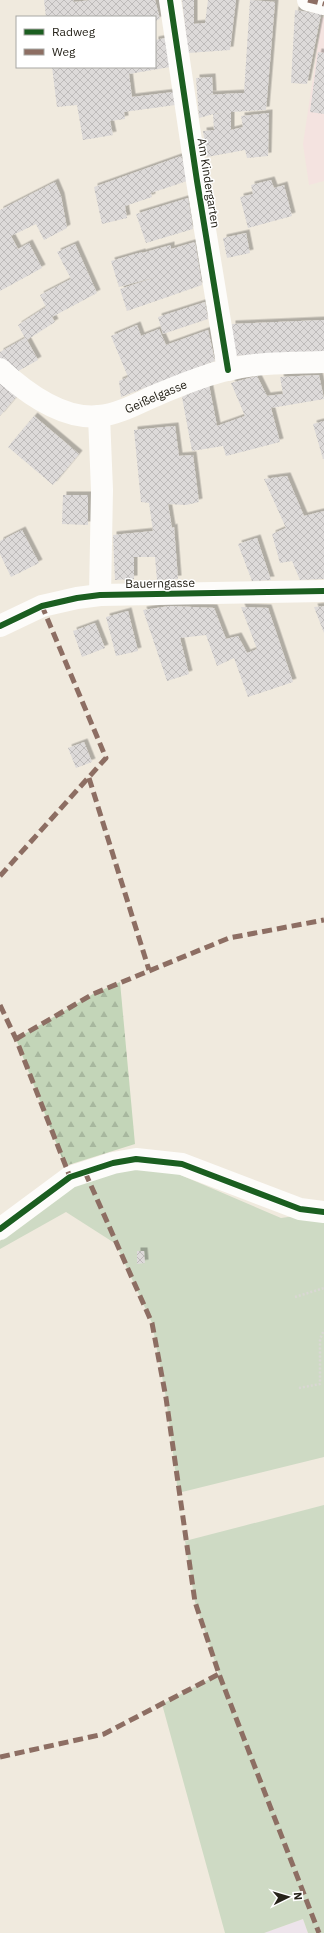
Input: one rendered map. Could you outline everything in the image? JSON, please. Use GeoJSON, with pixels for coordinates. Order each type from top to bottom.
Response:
{"type":"FeatureCollection","features":[{"type":"Feature","properties":{"kind":"street","name":"Am Kindergarten"},"geometry":{"type":"LineString","coordinates":[[170,0],[197,181],[228,370]]}},
{"type":"Feature","properties":{"kind":"street"},"geometry":{"type":"LineString","coordinates":[[308,0],[324,4]]}},
{"type":"Feature","properties":{"kind":"street","name":"Geißelgasse"},"geometry":{"type":"LineString","coordinates":[[0,369],[35,396],[61,410],[77,415],[99,416],[133,406],[197,379],[228,370],[252,366],[324,362]]}},
{"type":"Feature","properties":{"kind":"street"},"geometry":{"type":"LineString","coordinates":[[99,416],[102,490],[100,595]]}},
{"type":"Feature","properties":{"kind":"street","name":"Bauerngasse"},"geometry":{"type":"LineString","coordinates":[[1,625],[42,606],[76,598],[100,595],[324,591]]}},
{"type":"Feature","properties":{"kind":"street"},"geometry":{"type":"LineString","coordinates":[[0,1229],[70,1178],[113,1163],[136,1159],[182,1164],[300,1209],[324,1212]]}},
{"type":"Feature","properties":{"kind":"path"},"geometry":{"type":"LineString","coordinates":[[295,1297],[324,1288]]}},
{"type":"Feature","properties":{"kind":"path"},"geometry":{"type":"LineString","coordinates":[[299,1388],[320,1384],[320,1339],[324,1330]]}},
{"type":"Feature","properties":{"kind":"shaded area"},"geometry":{"type":"Polygon","coordinates":[[[322,17],[324,18],[324,181],[309,185],[303,144],[322,17]]]}},
{"type":"Feature","properties":{"kind":"shaded area"},"geometry":{"type":"Polygon","coordinates":[[[303,1919],[308,1933],[264,1933],[303,1919]]]}},
{"type":"Feature","properties":{"kind":"green space"},"geometry":{"type":"Polygon","coordinates":[[[120,982],[135,1144],[65,1166],[16,1039],[93,994],[120,982]]]}},
{"type":"Feature","properties":{"kind":"green space"},"geometry":{"type":"Polygon","coordinates":[[[143,1167],[169,1170],[281,1218],[324,1212],[324,1457],[178,1493],[166,1398],[152,1323],[116,1244],[66,1212],[0,1249],[0,1241],[46,1205],[75,1186],[100,1176],[143,1167]]]}},
{"type":"Feature","properties":{"kind":"green space"},"geometry":{"type":"Polygon","coordinates":[[[324,1505],[324,1933],[308,1933],[303,1919],[264,1933],[225,1933],[162,1704],[219,1674],[195,1602],[185,1541],[324,1505]]]}},
{"type":"Feature","properties":{"kind":"building"},"geometry":{"type":"Polygon","coordinates":[[[44,0],[73,0],[74,2],[92,0],[155,0],[160,19],[156,21],[156,16],[46,16],[44,0]]]}},
{"type":"Feature","properties":{"kind":"building"},"geometry":{"type":"Polygon","coordinates":[[[182,0],[194,0],[194,24],[205,23],[208,0],[236,0],[230,50],[188,53],[182,0]]]}},
{"type":"Feature","properties":{"kind":"building"},"geometry":{"type":"Polygon","coordinates":[[[250,0],[275,2],[266,110],[231,112],[231,130],[243,127],[241,116],[269,113],[268,156],[247,158],[245,150],[207,157],[203,131],[214,130],[213,114],[199,118],[196,78],[212,77],[213,94],[204,95],[244,93],[250,0]]]}},
{"type":"Feature","properties":{"kind":"building"},"geometry":{"type":"Polygon","coordinates":[[[295,10],[321,14],[307,84],[291,83],[295,10]]]}},
{"type":"Feature","properties":{"kind":"building"},"geometry":{"type":"Polygon","coordinates":[[[165,38],[170,67],[129,74],[132,97],[174,92],[175,105],[124,112],[125,119],[110,121],[113,135],[83,140],[77,105],[57,107],[52,68],[156,68],[156,40],[165,38]]]}},
{"type":"Feature","properties":{"kind":"building"},"geometry":{"type":"Polygon","coordinates":[[[318,52],[324,53],[324,114],[310,112],[318,52]]]}},
{"type":"Feature","properties":{"kind":"building"},"geometry":{"type":"Polygon","coordinates":[[[181,156],[190,180],[151,193],[152,197],[125,206],[127,218],[102,224],[94,187],[181,156]]]}},
{"type":"Feature","properties":{"kind":"building"},"geometry":{"type":"Polygon","coordinates":[[[271,180],[274,188],[284,185],[292,216],[248,228],[240,197],[253,194],[251,185],[271,180]]]}},
{"type":"Feature","properties":{"kind":"building"},"geometry":{"type":"Polygon","coordinates":[[[55,182],[61,196],[67,228],[44,240],[36,224],[11,236],[18,249],[29,243],[42,268],[0,291],[0,210],[55,182]]]}},
{"type":"Feature","properties":{"kind":"building"},"geometry":{"type":"Polygon","coordinates":[[[188,198],[193,229],[146,243],[136,214],[188,198]]]}},
{"type":"Feature","properties":{"kind":"building"},"geometry":{"type":"Polygon","coordinates":[[[246,233],[250,253],[227,258],[223,238],[246,233]]]}},
{"type":"Feature","properties":{"kind":"building"},"geometry":{"type":"Polygon","coordinates":[[[195,242],[202,285],[127,311],[120,289],[156,277],[119,287],[111,261],[171,245],[171,249],[195,242]]]}},
{"type":"Feature","properties":{"kind":"building"},"geometry":{"type":"Polygon","coordinates":[[[75,244],[97,293],[52,317],[55,322],[27,340],[38,360],[13,374],[0,360],[0,352],[25,338],[18,325],[46,307],[40,295],[71,279],[57,252],[75,244]]]}},
{"type":"Feature","properties":{"kind":"building"},"geometry":{"type":"Polygon","coordinates":[[[205,302],[208,319],[163,334],[158,317],[205,302]]]}},
{"type":"Feature","properties":{"kind":"building"},"geometry":{"type":"Polygon","coordinates":[[[324,320],[324,352],[233,356],[232,324],[324,320]]]}},
{"type":"Feature","properties":{"kind":"building"},"geometry":{"type":"Polygon","coordinates":[[[137,325],[141,336],[159,329],[166,345],[208,330],[215,361],[121,397],[119,381],[128,377],[111,336],[137,325]]]}},
{"type":"Feature","properties":{"kind":"building"},"geometry":{"type":"Polygon","coordinates":[[[319,375],[324,399],[271,408],[280,442],[226,456],[223,446],[192,451],[182,397],[209,385],[217,426],[245,416],[231,383],[257,376],[267,396],[283,394],[280,377],[319,375]]]}},
{"type":"Feature","properties":{"kind":"building"},"geometry":{"type":"Polygon","coordinates":[[[0,381],[17,396],[0,416],[0,381]]]}},
{"type":"Feature","properties":{"kind":"building"},"geometry":{"type":"Polygon","coordinates":[[[34,416],[79,454],[53,485],[8,447],[34,416]]]}},
{"type":"Feature","properties":{"kind":"building"},"geometry":{"type":"Polygon","coordinates":[[[324,421],[324,459],[323,459],[313,424],[324,421]]]}},
{"type":"Feature","properties":{"kind":"building"},"geometry":{"type":"Polygon","coordinates":[[[175,426],[179,456],[193,455],[199,502],[186,505],[168,504],[172,528],[174,527],[178,579],[157,580],[155,557],[134,557],[134,579],[115,580],[113,535],[153,531],[149,503],[141,502],[134,430],[175,426]]]}},
{"type":"Feature","properties":{"kind":"building"},"geometry":{"type":"Polygon","coordinates":[[[287,476],[304,516],[324,511],[324,579],[300,580],[292,561],[280,563],[272,534],[286,528],[264,479],[287,476]]]}},
{"type":"Feature","properties":{"kind":"building"},"geometry":{"type":"Polygon","coordinates":[[[63,495],[88,495],[88,525],[62,524],[63,495]]]}},
{"type":"Feature","properties":{"kind":"building"},"geometry":{"type":"Polygon","coordinates":[[[22,530],[39,563],[11,577],[0,554],[0,541],[22,530]]]}},
{"type":"Feature","properties":{"kind":"building"},"geometry":{"type":"Polygon","coordinates":[[[257,538],[271,580],[252,581],[238,544],[257,538]]]}},
{"type":"Feature","properties":{"kind":"building"},"geometry":{"type":"Polygon","coordinates":[[[170,606],[214,608],[226,639],[238,636],[247,653],[257,649],[241,607],[268,608],[293,682],[248,697],[234,658],[217,666],[206,635],[180,638],[189,674],[167,681],[143,610],[170,606]]]}},
{"type":"Feature","properties":{"kind":"building"},"geometry":{"type":"Polygon","coordinates":[[[324,606],[324,633],[314,607],[324,606]]]}},
{"type":"Feature","properties":{"kind":"building"},"geometry":{"type":"Polygon","coordinates":[[[128,611],[138,651],[116,656],[106,617],[128,611]]]}},
{"type":"Feature","properties":{"kind":"building"},"geometry":{"type":"Polygon","coordinates":[[[95,623],[105,648],[82,657],[73,631],[95,623]]]}},
{"type":"Feature","properties":{"kind":"building"},"geometry":{"type":"Polygon","coordinates":[[[84,742],[92,762],[76,768],[68,748],[84,742]]]}},
{"type":"Feature","properties":{"kind":"building"},"geometry":{"type":"Polygon","coordinates":[[[137,1251],[144,1251],[145,1263],[137,1264],[137,1251]]]}},
{"type":"Feature","properties":{"kind":"marked path"},"geometry":{"type":"LineString","coordinates":[[308,0],[324,4]]}},
{"type":"Feature","properties":{"kind":"marked path"},"geometry":{"type":"LineString","coordinates":[[0,876],[106,758],[42,606]]}},
{"type":"Feature","properties":{"kind":"marked path"},"geometry":{"type":"LineString","coordinates":[[89,778],[149,970]]}},
{"type":"Feature","properties":{"kind":"marked path"},"geometry":{"type":"LineString","coordinates":[[16,1039],[93,994],[229,938],[324,920]]}},
{"type":"Feature","properties":{"kind":"marked path"},"geometry":{"type":"LineString","coordinates":[[0,1005],[16,1039],[70,1177]]}},
{"type":"Feature","properties":{"kind":"marked path"},"geometry":{"type":"LineString","coordinates":[[85,1172],[152,1323],[166,1398],[195,1602],[219,1674],[319,1933]]}},
{"type":"Feature","properties":{"kind":"marked path"},"geometry":{"type":"LineString","coordinates":[[0,1757],[104,1734],[219,1674]]}},
{"type":"Feature","properties":{"kind":"cycle path"},"geometry":{"type":"LineString","coordinates":[[170,0],[197,181],[228,370]]}},
{"type":"Feature","properties":{"kind":"cycle path"},"geometry":{"type":"LineString","coordinates":[[0,626],[42,606],[77,598],[100,595],[324,591]]}},
{"type":"Feature","properties":{"kind":"cycle path"},"geometry":{"type":"LineString","coordinates":[[0,1229],[70,1177],[113,1163],[136,1159],[182,1164],[300,1209],[324,1212]]}}]}
